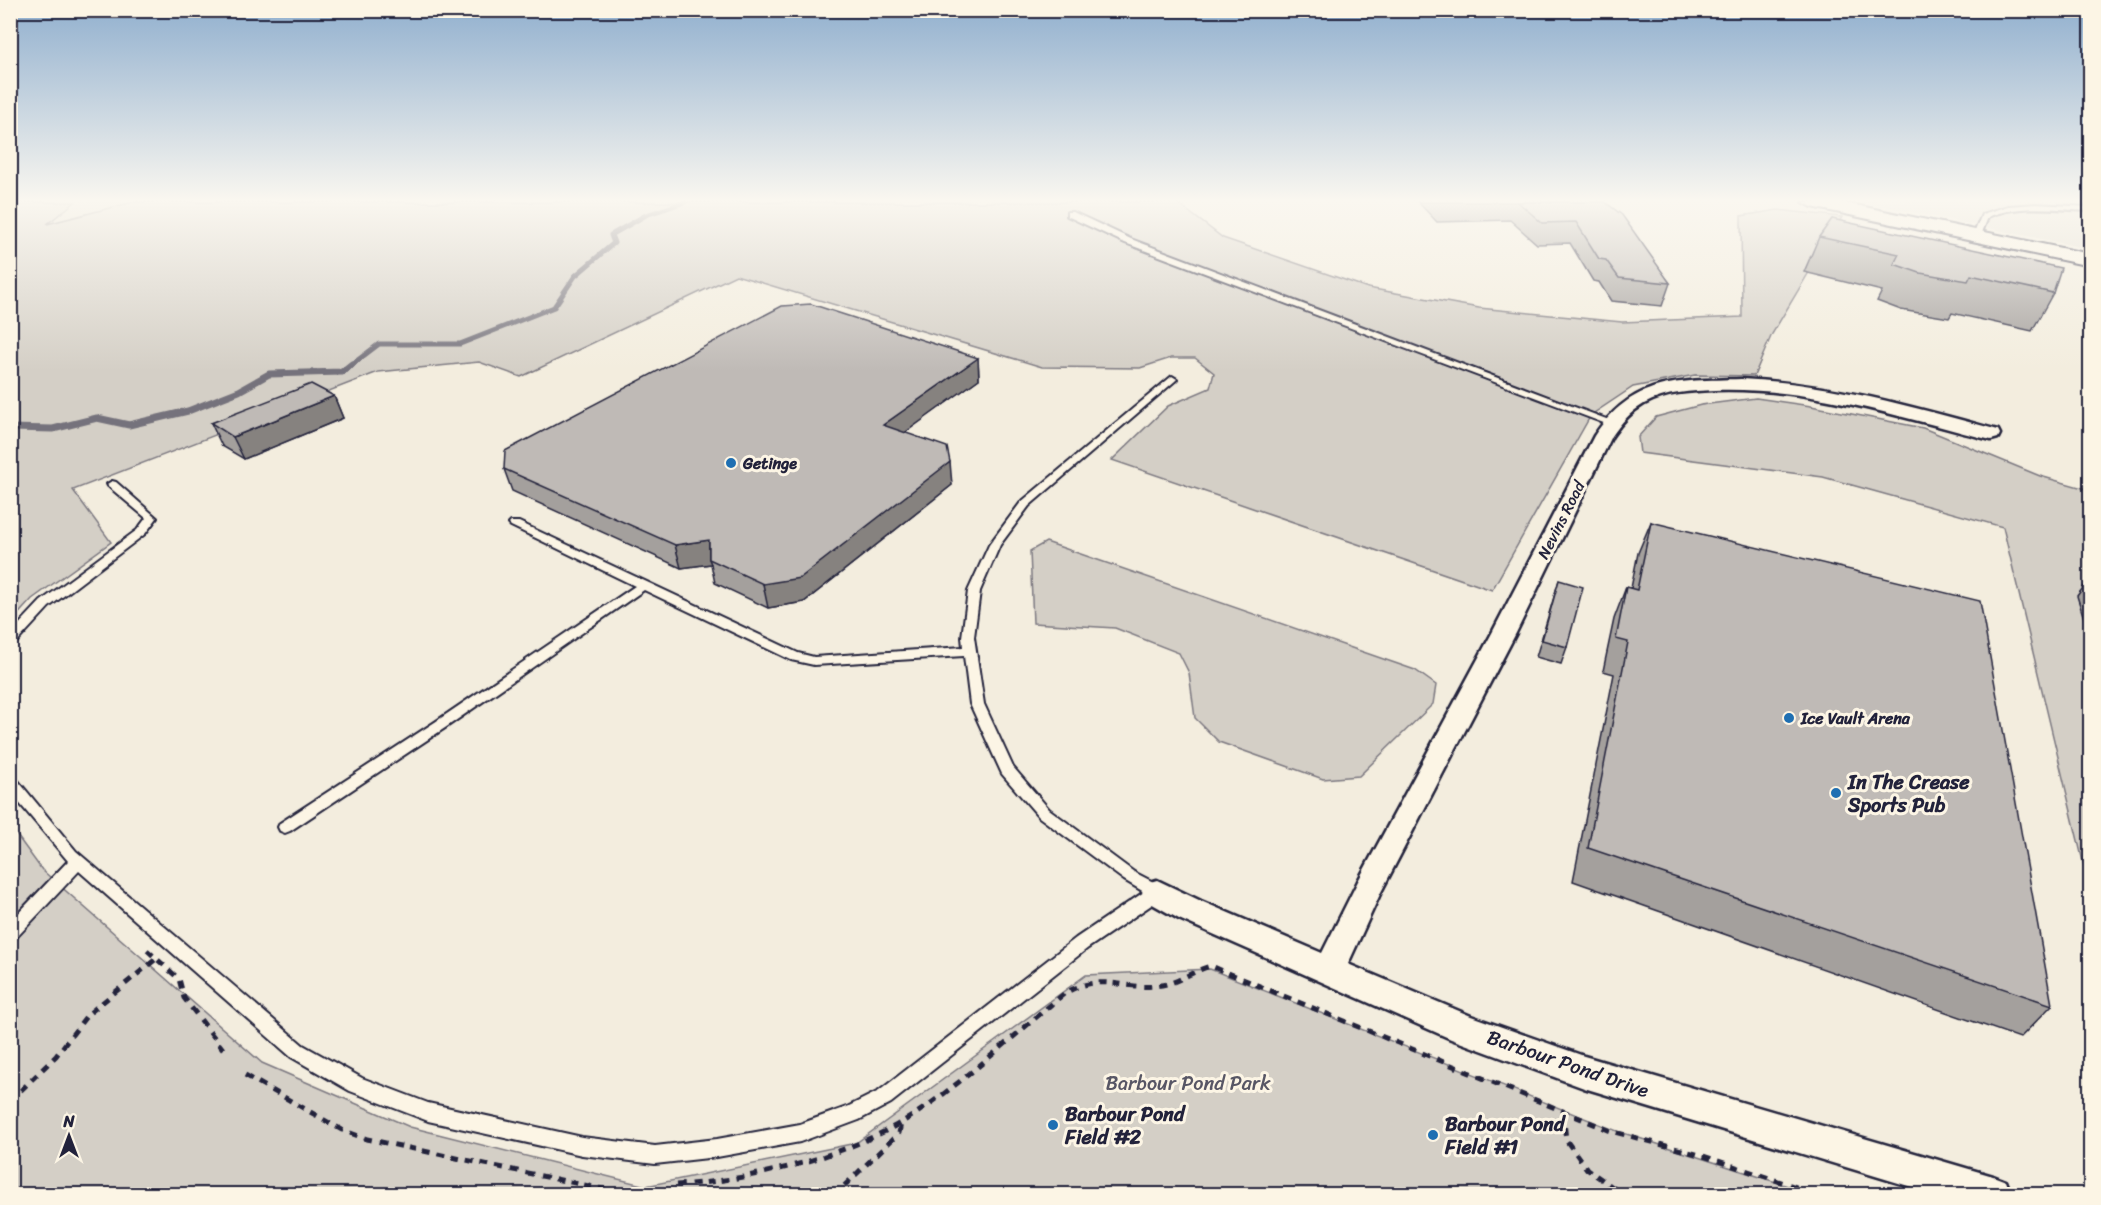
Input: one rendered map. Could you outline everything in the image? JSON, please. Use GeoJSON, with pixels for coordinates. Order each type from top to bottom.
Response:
{"type":"FeatureCollection","features":[{"type":"Feature","properties":{"kind":"street","name":"Nevins Road"},"geometry":{"type":"LineString","coordinates":[[1329,970],[1612,423],[1630,404],[1657,393],[1689,386],[1763,383],[1804,387],[1861,398],[1991,434]]}},
{"type":"Feature","properties":{"kind":"street","name":"Barbour Pond Drive"},"geometry":{"type":"LineString","coordinates":[[1157,892],[1190,910],[1463,1028],[1584,1072],[1993,1194]]}},
{"type":"Feature","properties":{"kind":"lane"},"geometry":{"type":"LineString","coordinates":[[1174,258],[1612,423]]}},
{"type":"Feature","properties":{"kind":"lane"},"geometry":{"type":"LineString","coordinates":[[10,781],[78,861],[297,1051],[356,1085],[429,1112],[582,1146],[655,1155],[717,1148],[800,1133],[852,1114],[885,1097],[1082,943],[1157,892],[1129,876],[1044,813],[1007,770],[977,704],[968,637],[974,591],[995,545],[1025,504],[1172,379]]}},
{"type":"Feature","properties":{"kind":"lane"},"geometry":{"type":"LineString","coordinates":[[10,642],[45,604],[141,532],[152,518],[112,484]]}},
{"type":"Feature","properties":{"kind":"lane"},"geometry":{"type":"LineString","coordinates":[[515,524],[795,657],[814,661],[970,651]]}},
{"type":"Feature","properties":{"kind":"lane"},"geometry":{"type":"LineString","coordinates":[[285,827],[498,686],[644,585]]}},
{"type":"Feature","properties":{"kind":"lane"},"geometry":{"type":"LineString","coordinates":[[10,933],[78,861]]}},
{"type":"Feature","properties":{"kind":"path"},"geometry":{"type":"LineString","coordinates":[[144,948],[179,980],[184,998],[223,1049]]}},
{"type":"Feature","properties":{"kind":"path"},"geometry":{"type":"LineString","coordinates":[[10,1101],[56,1056],[87,1015],[156,959]]}},
{"type":"Feature","properties":{"kind":"path"},"geometry":{"type":"LineString","coordinates":[[676,1185],[723,1183],[780,1171],[901,1122],[926,1107],[1065,993],[1083,981],[1095,980],[1138,986],[1166,984],[1191,972],[1211,966],[1611,1131],[1700,1155],[1817,1194]]}},
{"type":"Feature","properties":{"kind":"path"},"geometry":{"type":"LineString","coordinates":[[245,1075],[342,1131],[368,1139],[617,1192]]}},
{"type":"Feature","properties":{"kind":"path"},"geometry":{"type":"LineString","coordinates":[[1563,1112],[1566,1140],[1587,1169],[1622,1194]]}},
{"type":"Feature","properties":{"kind":"path"},"geometry":{"type":"LineString","coordinates":[[832,1194],[844,1186],[898,1133],[901,1122]]}},
{"type":"Feature","properties":{"kind":"green space"},"geometry":{"type":"Polygon","coordinates":[[[11,258],[1282,258],[1368,288],[1479,308],[1622,322],[1742,317],[1741,258],[1817,258],[1772,334],[1754,376],[1695,375],[1633,387],[1591,415],[1492,590],[1112,460],[1168,406],[1210,388],[1214,373],[1195,358],[1171,358],[1140,368],[1042,367],[736,275],[521,377],[479,362],[378,372],[73,490],[111,542],[32,599],[11,622],[11,258]]]}},
{"type":"Feature","properties":{"kind":"green space"},"geometry":{"type":"Polygon","coordinates":[[[1756,398],[1811,406],[1923,428],[2040,476],[2090,490],[2090,891],[2003,527],[1823,477],[1640,453],[1638,437],[1656,417],[1701,405],[1756,398]]]}},
{"type":"Feature","properties":{"kind":"green space"},"geometry":{"type":"Polygon","coordinates":[[[1046,542],[1415,670],[1436,685],[1433,704],[1359,776],[1323,779],[1219,742],[1195,718],[1189,673],[1179,653],[1115,628],[1033,623],[1030,551],[1046,542]]]}},
{"type":"Feature","properties":{"kind":"green space","name":"Barbour Pond Park"},"geometry":{"type":"Polygon","coordinates":[[[10,826],[42,870],[262,1063],[410,1127],[646,1186],[856,1143],[1086,975],[1210,969],[1617,1131],[1813,1194],[11,1194],[10,826]]]}},
{"type":"Feature","properties":{"kind":"building"},"geometry":{"type":"Polygon","coordinates":[[[1653,258],[1670,283],[1619,278],[1606,260],[1599,259],[1653,258]]]}},
{"type":"Feature","properties":{"kind":"building"},"geometry":{"type":"Polygon","coordinates":[[[1897,258],[2015,258],[2061,268],[2053,293],[1971,275],[1968,281],[1920,273],[1894,264],[1897,258]]]}},
{"type":"Feature","properties":{"kind":"building","name":"Getinge"},"geometry":{"type":"Polygon","coordinates":[[[811,304],[978,358],[883,425],[947,447],[950,462],[800,578],[763,584],[709,559],[709,540],[675,545],[504,469],[505,451],[782,306],[811,304]]]}},
{"type":"Feature","properties":{"kind":"building"},"geometry":{"type":"Polygon","coordinates":[[[311,384],[334,396],[233,437],[211,423],[311,384]]]}},
{"type":"Feature","properties":{"kind":"building"},"geometry":{"type":"Polygon","coordinates":[[[1651,522],[1980,601],[2052,1005],[1588,848],[1628,642],[1616,639],[1626,587],[1637,590],[1651,522]]]}},
{"type":"Feature","properties":{"kind":"building"},"geometry":{"type":"Polygon","coordinates":[[[1559,580],[1583,587],[1567,647],[1542,640],[1559,580]]]}},
{"type":"Feature","properties":{"kind":"waterway"},"geometry":{"type":"LineString","coordinates":[[350,366],[379,344],[460,344],[554,307],[575,276],[596,258]]}},
{"type":"Feature","properties":{"kind":"waterway"},"geometry":{"type":"LineString","coordinates":[[10,428],[53,429],[97,418],[129,425],[188,411],[239,391],[269,374],[342,372],[352,364]]}},
{"type":"Feature","properties":{"kind":"place","name":"Getinge"},"geometry":{"type":"Point","coordinates":[731,463]}},
{"type":"Feature","properties":{"kind":"place","name":"Ice Vault Arena"},"geometry":{"type":"Point","coordinates":[1789,718]}},
{"type":"Feature","properties":{"kind":"place","name":"In The Crease Sports Pub"},"geometry":{"type":"Point","coordinates":[1836,793]}},
{"type":"Feature","properties":{"kind":"place","name":"Barbour Pond Field #2"},"geometry":{"type":"Point","coordinates":[1053,1125]}},
{"type":"Feature","properties":{"kind":"place","name":"Barbour Pond Field #1"},"geometry":{"type":"Point","coordinates":[1433,1135]}}]}
